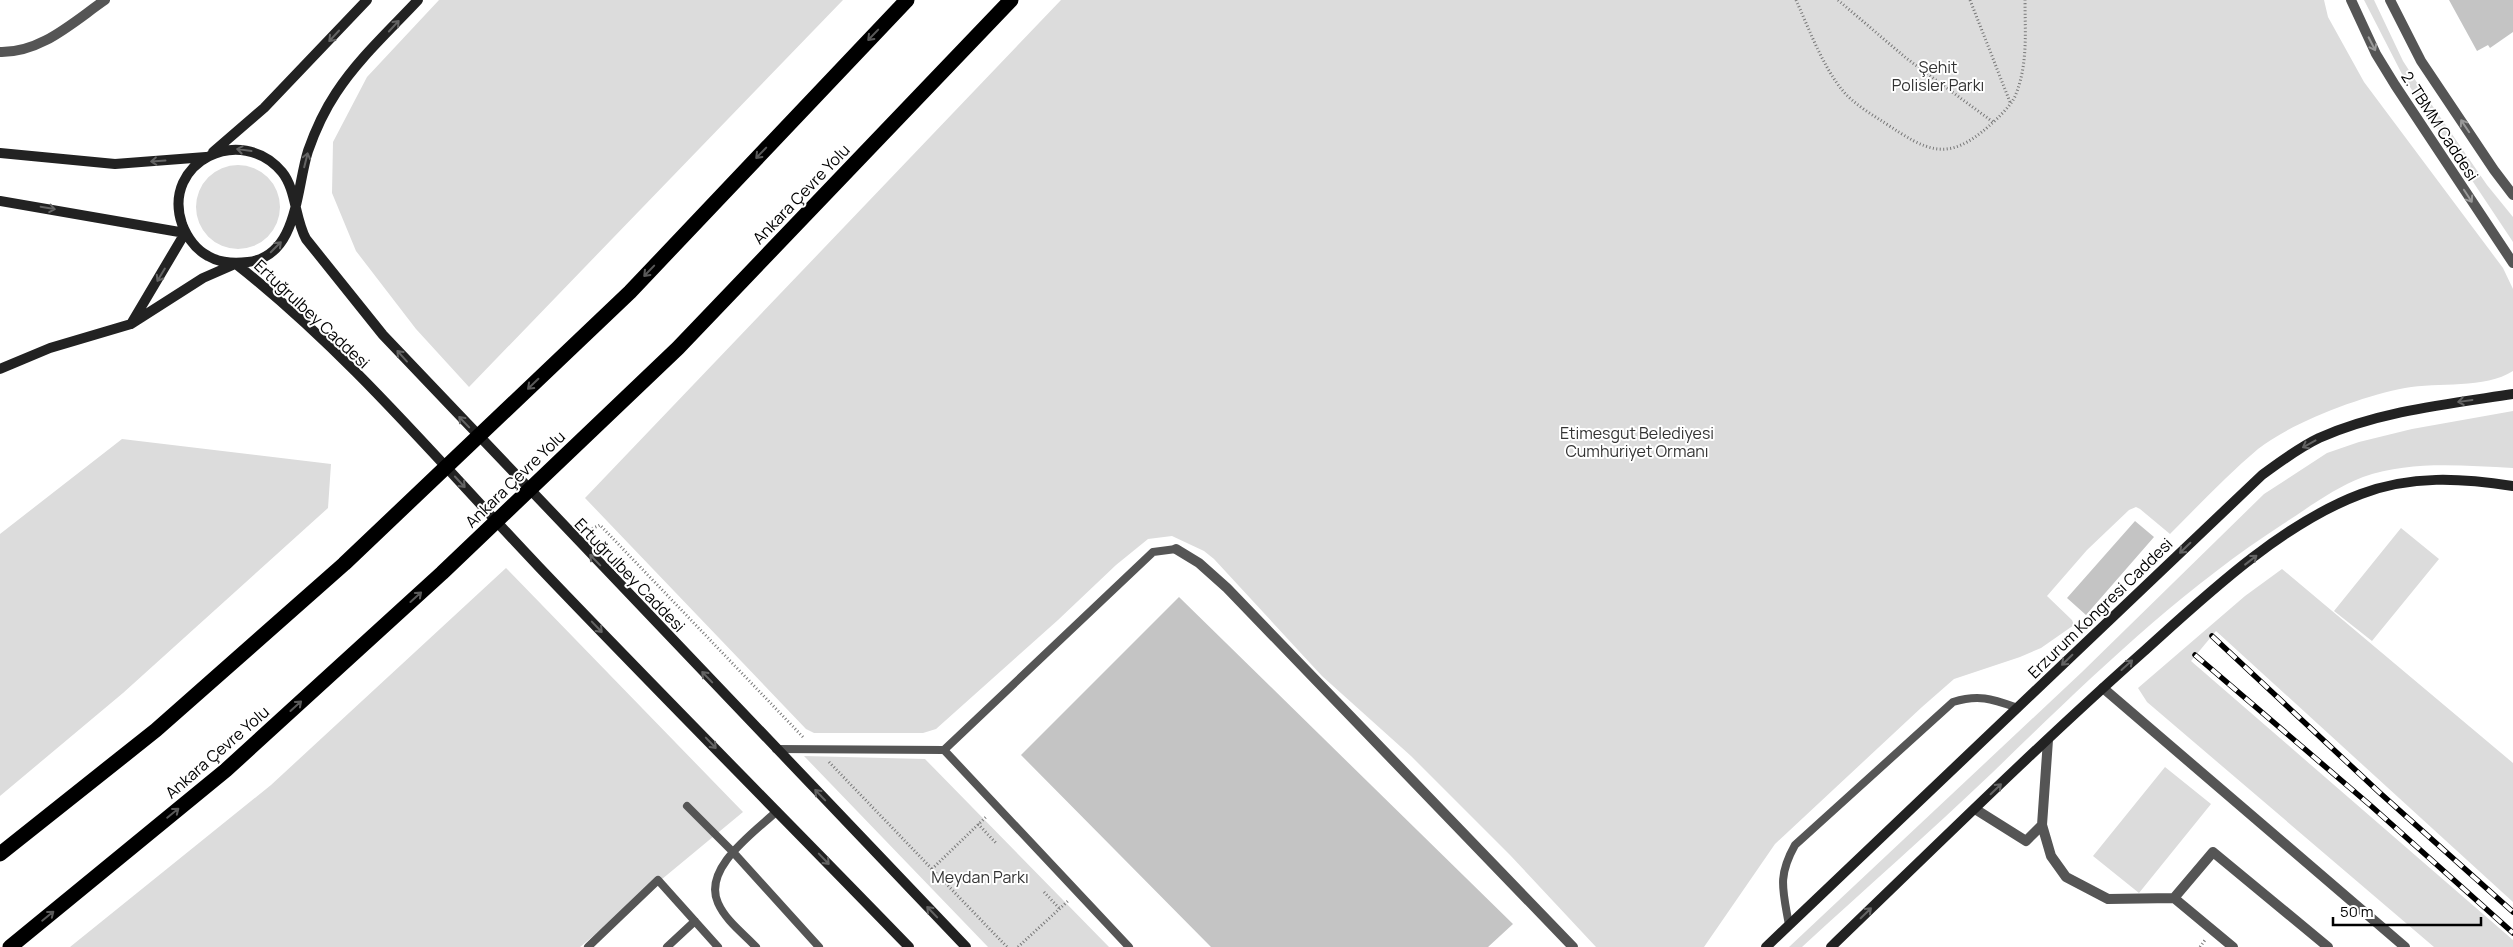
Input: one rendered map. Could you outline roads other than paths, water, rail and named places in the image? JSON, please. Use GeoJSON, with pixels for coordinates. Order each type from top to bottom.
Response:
{"type":"FeatureCollection","features":[{"type":"Feature","properties":{"kind":"highway"},"geometry":{"type":"LineString","coordinates":[[0,854],[156,730],[344,564],[630,292],[906,0]]}},
{"type":"Feature","properties":{"kind":"highway","name":"Ankara Çevre Yolu"},"geometry":{"type":"LineString","coordinates":[[10,947],[226,770],[450,566],[678,348],[1011,0]]}},
{"type":"Feature","properties":{"kind":"main road"},"geometry":{"type":"LineString","coordinates":[[206,157],[264,108],[367,0]]}},
{"type":"Feature","properties":{"kind":"main road"},"geometry":{"type":"LineString","coordinates":[[294,208],[308,152],[321,119],[336,93],[355,68],[418,0]]}},
{"type":"Feature","properties":{"kind":"main road","name":"Ertuğrulbey Caddesi"},"geometry":{"type":"LineString","coordinates":[[0,153],[115,164],[206,157],[240,149],[257,152],[272,161],[284,174],[292,190],[294,208],[300,228],[319,258],[383,336],[966,947]]}},
{"type":"Feature","properties":{"kind":"main road","name":"Ertuğrulbey Caddesi"},"geometry":{"type":"LineString","coordinates":[[206,157],[193,168],[184,182],[179,199],[180,216],[185,233],[194,245],[206,255],[220,262],[236,264],[254,262],[270,254],[283,241],[291,225],[294,208]]}},
{"type":"Feature","properties":{"kind":"main road"},"geometry":{"type":"LineString","coordinates":[[0,201],[185,233],[131,324]]}},
{"type":"Feature","properties":{"kind":"main road"},"geometry":{"type":"LineString","coordinates":[[0,369],[50,348],[131,324],[203,278],[236,264]]}},
{"type":"Feature","properties":{"kind":"main road","name":"Ertuğrulbey Caddesi"},"geometry":{"type":"LineString","coordinates":[[236,264],[270,291],[403,421],[539,567],[909,947]]}},
{"type":"Feature","properties":{"kind":"main road","name":"Erzurum Kongresi Caddesi"},"geometry":{"type":"LineString","coordinates":[[1766,947],[2262,475],[2294,451],[2346,427],[2419,408],[2513,394]]}},
{"type":"Feature","properties":{"kind":"main road"},"geometry":{"type":"LineString","coordinates":[[1831,947],[2102,688],[2196,604],[2255,557],[2316,515],[2338,503],[2384,486],[2408,481],[2442,479],[2513,486]]}},
{"type":"Feature","properties":{"kind":"street"},"geometry":{"type":"LineString","coordinates":[[0,52],[16,52],[39,45],[106,0]]}},
{"type":"Feature","properties":{"kind":"street","name":"2. TBMM Caddesi"},"geometry":{"type":"LineString","coordinates":[[2351,0],[2376,54],[2395,85],[2513,263]]}},
{"type":"Feature","properties":{"kind":"street","name":"2. TBMM Caddesi"},"geometry":{"type":"LineString","coordinates":[[2390,0],[2421,61],[2513,195]]}},
{"type":"Feature","properties":{"kind":"street"},"geometry":{"type":"LineString","coordinates":[[1176,549],[1199,563],[1227,588],[1573,947]]}},
{"type":"Feature","properties":{"kind":"street"},"geometry":{"type":"LineString","coordinates":[[2102,688],[2405,947]]}},
{"type":"Feature","properties":{"kind":"street"},"geometry":{"type":"LineString","coordinates":[[2048,740],[2042,825],[2051,856],[2066,877],[2108,899],[2174,898],[2233,947]]}},
{"type":"Feature","properties":{"kind":"street"},"geometry":{"type":"LineString","coordinates":[[1975,809],[2026,841],[2042,825]]}},
{"type":"Feature","properties":{"kind":"street"},"geometry":{"type":"LineString","coordinates":[[2174,898],[2212,852],[2328,947]]}},
{"type":"Feature","properties":{"kind":"lane"},"geometry":{"type":"LineString","coordinates":[[776,749],[944,750],[1153,552],[1176,549]]}},
{"type":"Feature","properties":{"kind":"lane"},"geometry":{"type":"LineString","coordinates":[[1789,925],[1782,885],[1785,864],[1795,845],[1953,702],[1971,697],[1989,698],[2018,708]]}},
{"type":"Feature","properties":{"kind":"lane"},"geometry":{"type":"LineString","coordinates":[[944,750],[1129,947]]}},
{"type":"Feature","properties":{"kind":"lane"},"geometry":{"type":"LineString","coordinates":[[687,806],[733,852],[819,947]]}},
{"type":"Feature","properties":{"kind":"lane"},"geometry":{"type":"LineString","coordinates":[[756,947],[728,919],[717,901],[717,878],[726,860],[733,852],[777,811]]}},
{"type":"Feature","properties":{"kind":"lane"},"geometry":{"type":"LineString","coordinates":[[588,947],[658,880],[718,947]]}},
{"type":"Feature","properties":{"kind":"lane"},"geometry":{"type":"LineString","coordinates":[[666,947],[695,921]]}},
{"type":"Feature","properties":{"kind":"railway"},"geometry":{"type":"LineString","coordinates":[[2212,636],[2380,793],[2513,912]]}},
{"type":"Feature","properties":{"kind":"railway"},"geometry":{"type":"LineString","coordinates":[[2195,655],[2370,805],[2513,933]]}},
{"type":"Feature","properties":{"kind":"park label","name":"Şehit Polisler Parkı"},"geometry":{"type":"Point","coordinates":[1938,76]}},
{"type":"Feature","properties":{"kind":"park label","name":"Etimesgut Belediyesi Cumhuriyet Ormanı"},"geometry":{"type":"Point","coordinates":[1637,442]}},
{"type":"Feature","properties":{"kind":"park label","name":"Meydan Parkı"},"geometry":{"type":"Point","coordinates":[980,877]}}]}
